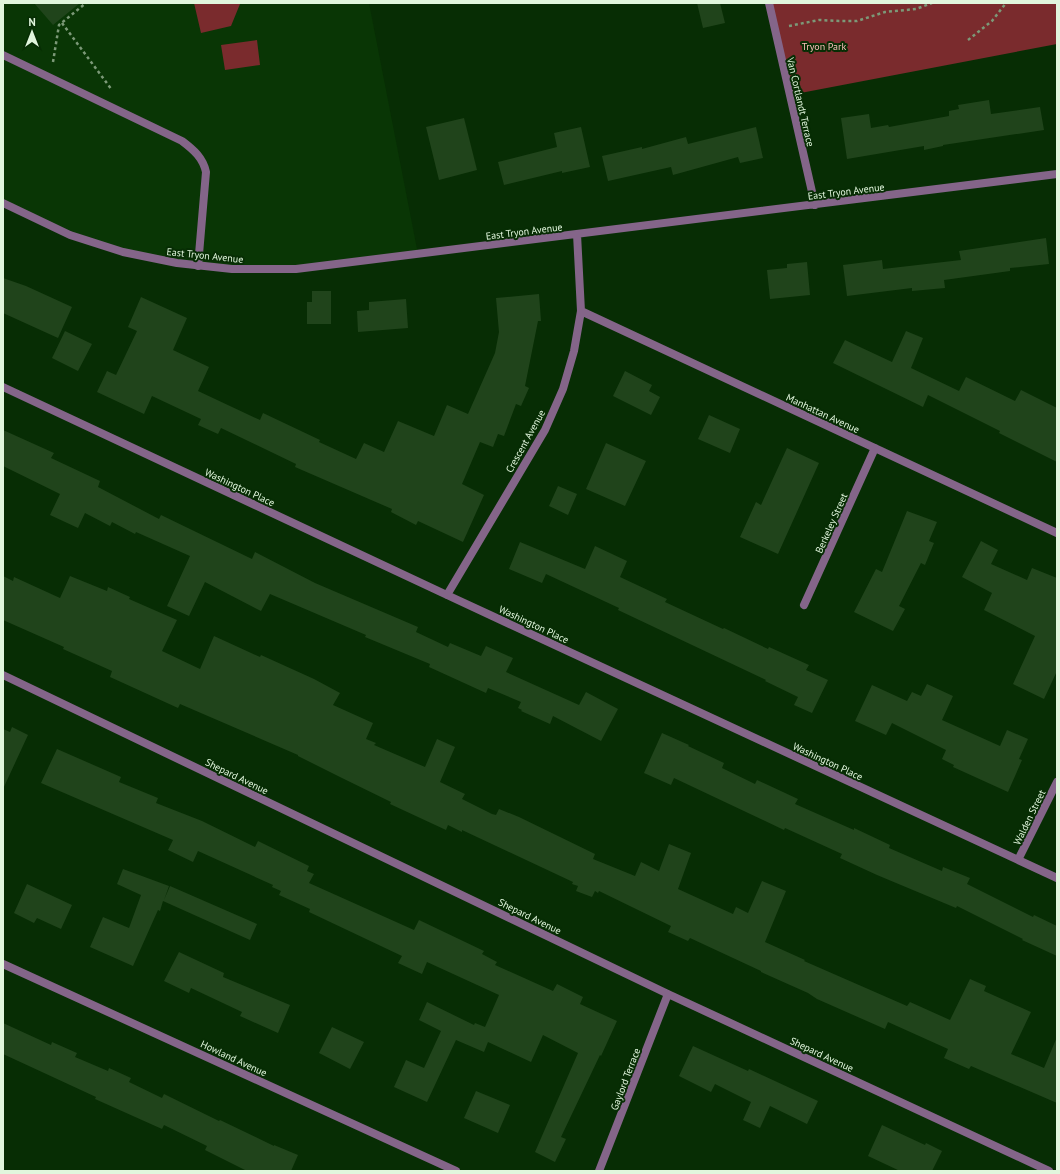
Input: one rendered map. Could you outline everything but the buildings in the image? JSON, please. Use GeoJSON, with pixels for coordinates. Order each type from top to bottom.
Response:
{"type":"FeatureCollection","features":[{"type":"Feature","properties":{"kind":"street","name":"Van Cortlandt Terrace"},"geometry":{"type":"LineString","coordinates":[[768,3],[815,204]]}},
{"type":"Feature","properties":{"kind":"street"},"geometry":{"type":"LineString","coordinates":[[3,55],[182,142],[200,157],[204,163],[206,172],[198,266]]}},
{"type":"Feature","properties":{"kind":"street","name":"East Tryon Avenue"},"geometry":{"type":"LineString","coordinates":[[3,203],[70,235],[123,252],[177,264],[232,269],[296,269],[1057,174]]}},
{"type":"Feature","properties":{"kind":"street","name":"Crescent Avenue"},"geometry":{"type":"LineString","coordinates":[[447,595],[545,430],[563,389],[574,351],[581,311],[577,234]]}},
{"type":"Feature","properties":{"kind":"street","name":"Manhattan Avenue"},"geometry":{"type":"LineString","coordinates":[[581,311],[1057,533]]}},
{"type":"Feature","properties":{"kind":"street","name":"Washington Place"},"geometry":{"type":"LineString","coordinates":[[3,387],[1057,878]]}},
{"type":"Feature","properties":{"kind":"street","name":"Berkeley Street"},"geometry":{"type":"LineString","coordinates":[[804,606],[875,448]]}},
{"type":"Feature","properties":{"kind":"street","name":"Shepard Avenue"},"geometry":{"type":"LineString","coordinates":[[3,676],[668,994],[1049,1171]]}},
{"type":"Feature","properties":{"kind":"street","name":"Walden Street"},"geometry":{"type":"LineString","coordinates":[[1018,860],[1057,782]]}},
{"type":"Feature","properties":{"kind":"street","name":"Howland Avenue"},"geometry":{"type":"LineString","coordinates":[[3,964],[456,1171]]}},
{"type":"Feature","properties":{"kind":"street","name":"Gaylord Terrace"},"geometry":{"type":"LineString","coordinates":[[600,1171],[668,994]]}},
{"type":"Feature","properties":{"kind":"path"},"geometry":{"type":"LineString","coordinates":[[51,78],[59,25],[86,3]]}},
{"type":"Feature","properties":{"kind":"path"},"geometry":{"type":"LineString","coordinates":[[774,29],[819,20],[857,21],[884,12],[916,9],[932,3]]}},
{"type":"Feature","properties":{"kind":"path"},"geometry":{"type":"LineString","coordinates":[[968,40],[992,21],[1006,3]]}},
{"type":"Feature","properties":{"kind":"path"},"geometry":{"type":"LineString","coordinates":[[62,23],[114,92]]}},
{"type":"Feature","properties":{"kind":"shaded area"},"geometry":{"type":"Polygon","coordinates":[[[3,3],[369,3],[418,254],[296,269],[232,269],[123,252],[3,203],[3,3]]]}},
{"type":"Feature","properties":{"kind":"green space"},"geometry":{"type":"Polygon","coordinates":[[[194,3],[240,4],[231,26],[201,33],[194,3]]]}},
{"type":"Feature","properties":{"kind":"green space","name":"Tryon Park"},"geometry":{"type":"Polygon","coordinates":[[[769,3],[1057,3],[1057,44],[790,95],[769,3]]]}},
{"type":"Feature","properties":{"kind":"green space"},"geometry":{"type":"Polygon","coordinates":[[[257,40],[260,65],[225,70],[221,45],[257,40]]]}}]}
